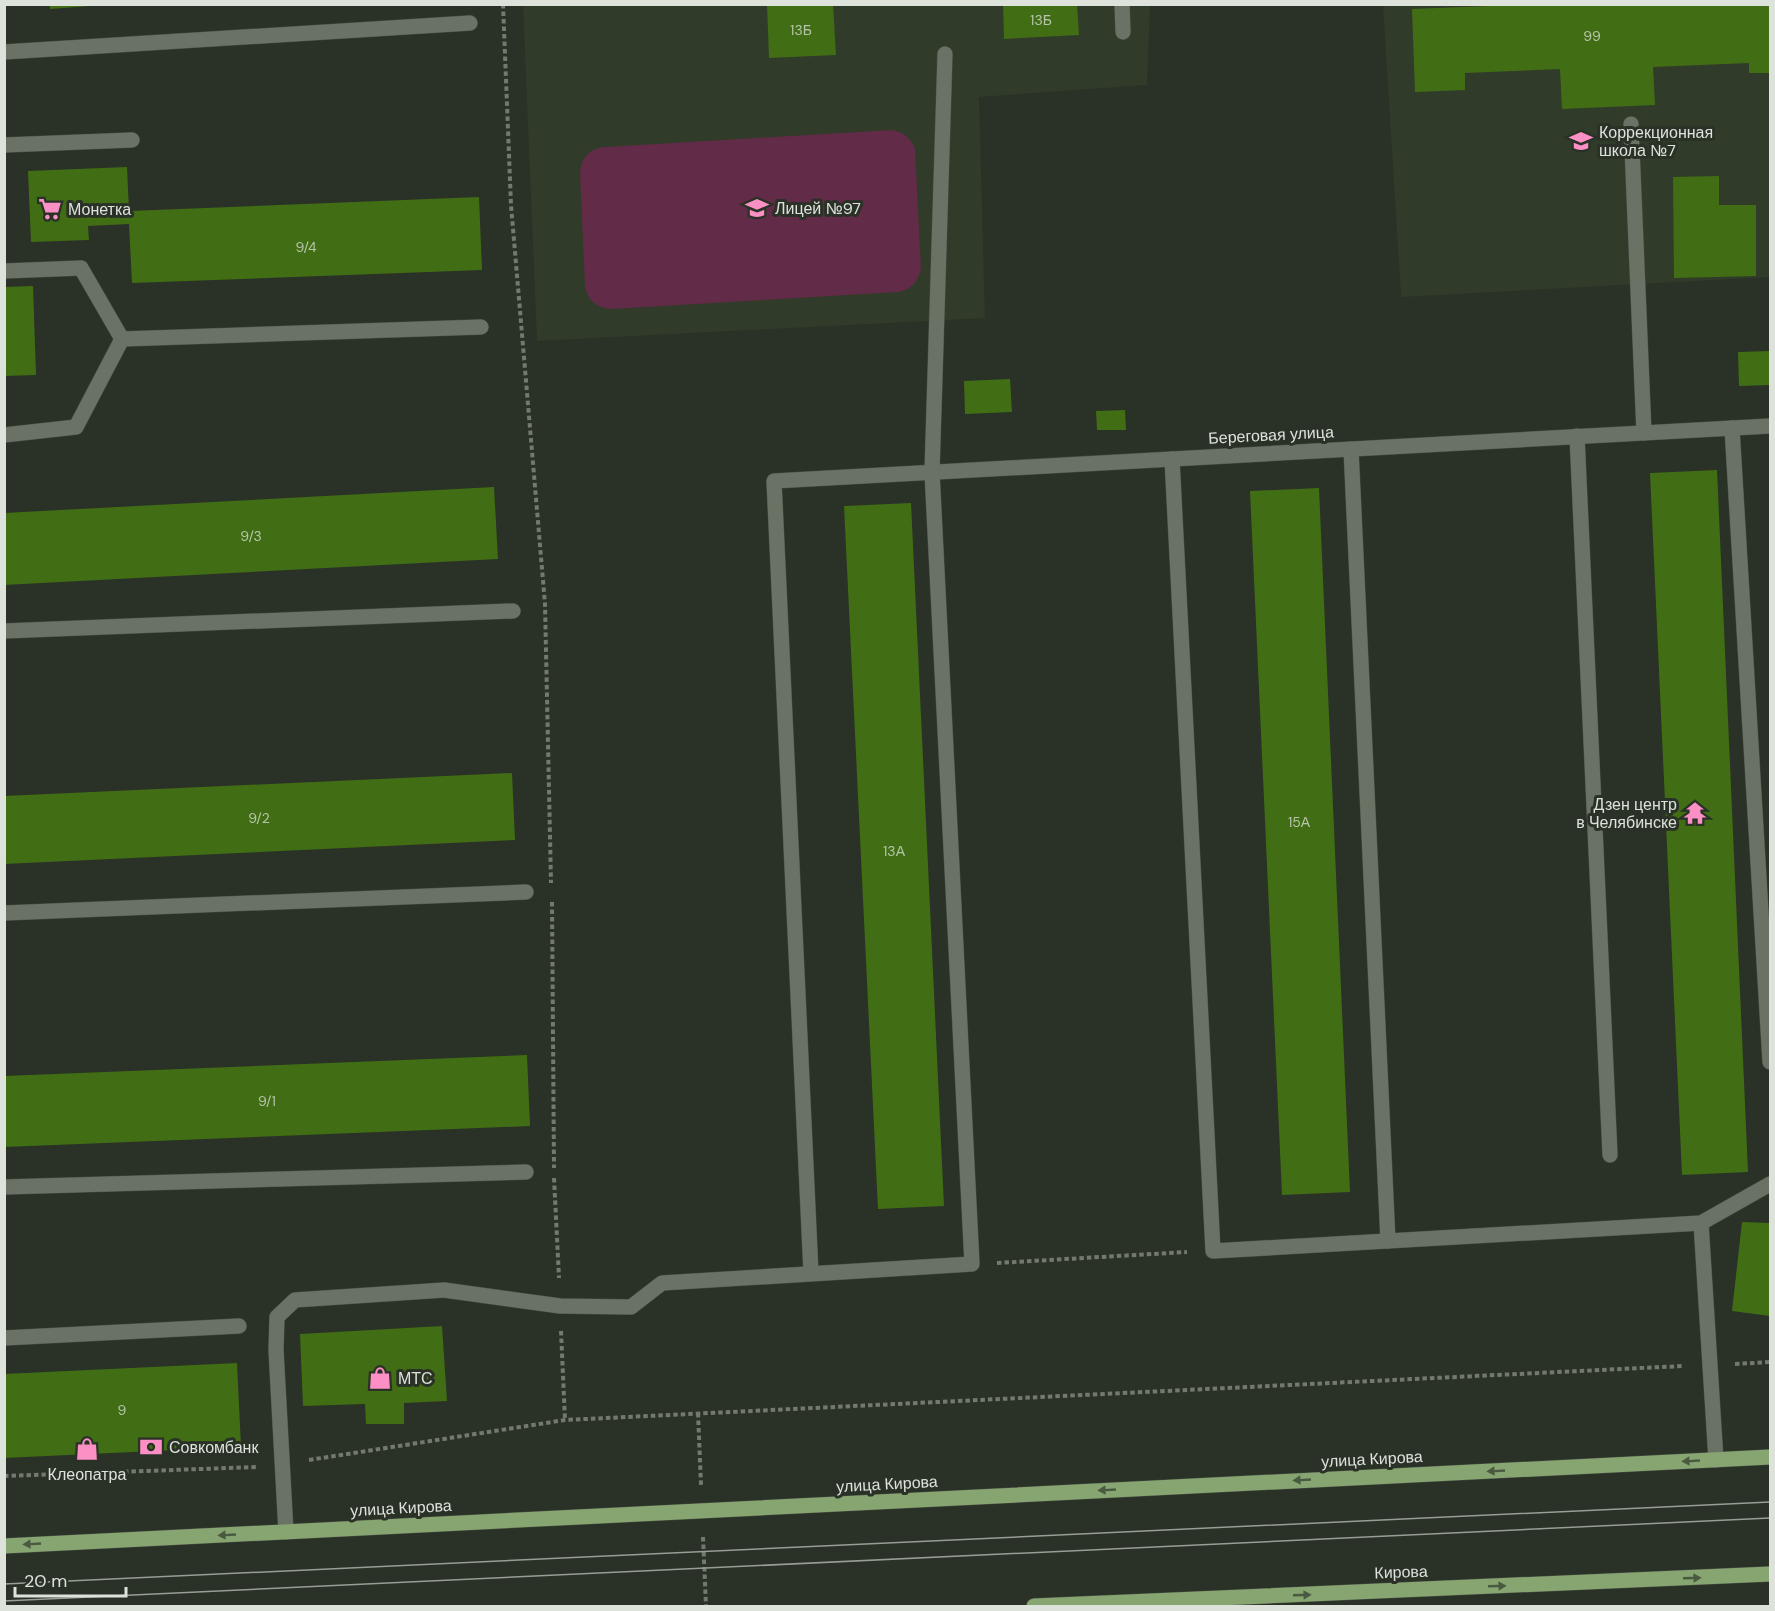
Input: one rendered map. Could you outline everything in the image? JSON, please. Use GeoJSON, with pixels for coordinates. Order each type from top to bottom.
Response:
{"type":"FeatureCollection","features":[{"type":"Feature","properties":{"kind":"main road","name":"улица Кирова"},"geometry":{"type":"LineString","coordinates":[[4,1546],[1770,1457]]}},
{"type":"Feature","properties":{"kind":"main road","name":"Кирова"},"geometry":{"type":"LineString","coordinates":[[1034,1606],[1770,1574]]}},
{"type":"Feature","properties":{"kind":"street"},"geometry":{"type":"LineString","coordinates":[[1122,4],[1123,32]]}},
{"type":"Feature","properties":{"kind":"street"},"geometry":{"type":"LineString","coordinates":[[4,52],[470,23]]}},
{"type":"Feature","properties":{"kind":"street"},"geometry":{"type":"LineString","coordinates":[[286,1532],[276,1350],[277,1317],[295,1300],[444,1290],[560,1306],[631,1307],[662,1283],[972,1264],[932,472],[945,54]]}},
{"type":"Feature","properties":{"kind":"street"},"geometry":{"type":"LineString","coordinates":[[1631,124],[1644,433]]}},
{"type":"Feature","properties":{"kind":"street"},"geometry":{"type":"LineString","coordinates":[[4,145],[132,140]]}},
{"type":"Feature","properties":{"kind":"street"},"geometry":{"type":"LineString","coordinates":[[4,271],[81,268],[122,339]]}},
{"type":"Feature","properties":{"kind":"street"},"geometry":{"type":"LineString","coordinates":[[122,339],[481,327]]}},
{"type":"Feature","properties":{"kind":"street"},"geometry":{"type":"LineString","coordinates":[[4,435],[76,427],[122,339]]}},
{"type":"Feature","properties":{"kind":"street","name":"Береговая улица"},"geometry":{"type":"LineString","coordinates":[[811,1273],[774,481],[1770,426]]}},
{"type":"Feature","properties":{"kind":"street"},"geometry":{"type":"LineString","coordinates":[[1732,428],[1770,1062]]}},
{"type":"Feature","properties":{"kind":"street"},"geometry":{"type":"LineString","coordinates":[[1577,436],[1610,1155]]}},
{"type":"Feature","properties":{"kind":"street"},"geometry":{"type":"LineString","coordinates":[[1351,449],[1388,1241]]}},
{"type":"Feature","properties":{"kind":"street"},"geometry":{"type":"LineString","coordinates":[[1172,459],[1214,1251],[1701,1223],[1770,1184]]}},
{"type":"Feature","properties":{"kind":"street"},"geometry":{"type":"LineString","coordinates":[[4,631],[513,611]]}},
{"type":"Feature","properties":{"kind":"street"},"geometry":{"type":"LineString","coordinates":[[4,913],[526,892]]}},
{"type":"Feature","properties":{"kind":"street"},"geometry":{"type":"LineString","coordinates":[[4,1186],[526,1173]]}},
{"type":"Feature","properties":{"kind":"street"},"geometry":{"type":"LineString","coordinates":[[1701,1223],[1716,1460]]}},
{"type":"Feature","properties":{"kind":"street"},"geometry":{"type":"LineString","coordinates":[[4,1338],[239,1326]]}},
{"type":"Feature","properties":{"kind":"path"},"geometry":{"type":"LineString","coordinates":[[503,4],[511,206],[545,604],[551,887]]}},
{"type":"Feature","properties":{"kind":"path"},"geometry":{"type":"LineString","coordinates":[[552,899],[554,1174],[565,1420]]}},
{"type":"Feature","properties":{"kind":"path"},"geometry":{"type":"LineString","coordinates":[[972,1264],[1214,1251]]}},
{"type":"Feature","properties":{"kind":"path"},"geometry":{"type":"LineString","coordinates":[[4,1476],[265,1467],[565,1420],[1770,1362]]}},
{"type":"Feature","properties":{"kind":"shaded area","name":"Лицей №97"},"geometry":{"type":"Polygon","coordinates":[[[523,5],[1150,5],[1147,85],[979,97],[985,318],[537,341],[523,5]]]}},
{"type":"Feature","properties":{"kind":"shaded area","name":"Коррекционная школа №7"},"geometry":{"type":"Polygon","coordinates":[[[1383,5],[1770,5],[1770,277],[1401,297],[1383,5]]]}},
{"type":"Feature","properties":{"kind":"shaded area"},"geometry":{"type":"Polygon","coordinates":[[[892,130],[906,136],[915,149],[921,269],[916,281],[907,289],[898,292],[611,309],[597,305],[588,295],[585,286],[580,173],[584,158],[591,151],[606,147],[892,130]]]}},
{"type":"Feature","properties":{"kind":"building"},"geometry":{"type":"Polygon","coordinates":[[[50,4],[90,4],[90,6],[50,9],[50,4]]]}},
{"type":"Feature","properties":{"kind":"building"},"geometry":{"type":"Polygon","coordinates":[[[767,4],[833,4],[836,55],[769,58],[767,4]]]}},
{"type":"Feature","properties":{"kind":"building"},"geometry":{"type":"Polygon","coordinates":[[[1003,4],[1077,4],[1079,35],[1004,39],[1003,4]]]}},
{"type":"Feature","properties":{"kind":"building"},"geometry":{"type":"Polygon","coordinates":[[[1539,4],[1770,4],[1770,73],[1749,73],[1749,63],[1653,67],[1655,105],[1562,109],[1560,69],[1465,73],[1465,90],[1415,92],[1412,9],[1539,4]]]}},
{"type":"Feature","properties":{"kind":"building"},"geometry":{"type":"Polygon","coordinates":[[[127,167],[129,211],[479,197],[482,270],[132,283],[129,224],[88,226],[89,240],[31,242],[28,171],[127,167]]]}},
{"type":"Feature","properties":{"kind":"building"},"geometry":{"type":"Polygon","coordinates":[[[1719,176],[1719,205],[1756,205],[1756,276],[1674,278],[1673,177],[1719,176]]]}},
{"type":"Feature","properties":{"kind":"building"},"geometry":{"type":"Polygon","coordinates":[[[33,286],[36,375],[4,376],[4,287],[33,286]]]}},
{"type":"Feature","properties":{"kind":"building"},"geometry":{"type":"Polygon","coordinates":[[[1770,351],[1770,385],[1739,386],[1738,352],[1770,351]]]}},
{"type":"Feature","properties":{"kind":"building"},"geometry":{"type":"Polygon","coordinates":[[[1010,379],[1012,412],[965,414],[964,381],[1010,379]]]}},
{"type":"Feature","properties":{"kind":"building"},"geometry":{"type":"Polygon","coordinates":[[[1125,410],[1126,430],[1097,430],[1096,411],[1125,410]]]}},
{"type":"Feature","properties":{"kind":"building"},"geometry":{"type":"Polygon","coordinates":[[[1717,470],[1748,1172],[1682,1175],[1650,473],[1717,470]]]}},
{"type":"Feature","properties":{"kind":"building"},"geometry":{"type":"Polygon","coordinates":[[[494,487],[498,559],[4,585],[4,513],[494,487]]]}},
{"type":"Feature","properties":{"kind":"building"},"geometry":{"type":"Polygon","coordinates":[[[1319,488],[1350,1192],[1282,1195],[1250,491],[1319,488]]]}},
{"type":"Feature","properties":{"kind":"building"},"geometry":{"type":"Polygon","coordinates":[[[911,503],[944,1206],[878,1209],[844,506],[911,503]]]}},
{"type":"Feature","properties":{"kind":"building"},"geometry":{"type":"Polygon","coordinates":[[[512,773],[515,840],[4,864],[4,796],[512,773]]]}},
{"type":"Feature","properties":{"kind":"building"},"geometry":{"type":"Polygon","coordinates":[[[527,1055],[530,1126],[4,1147],[4,1076],[527,1055]]]}},
{"type":"Feature","properties":{"kind":"building"},"geometry":{"type":"Polygon","coordinates":[[[1742,1222],[1770,1223],[1770,1316],[1732,1311],[1742,1222]]]}},
{"type":"Feature","properties":{"kind":"building"},"geometry":{"type":"Polygon","coordinates":[[[442,1326],[447,1401],[404,1403],[404,1424],[366,1424],[365,1404],[303,1406],[300,1334],[442,1326]]]}},
{"type":"Feature","properties":{"kind":"building"},"geometry":{"type":"Polygon","coordinates":[[[237,1363],[241,1447],[4,1458],[4,1374],[237,1363]]]}},
{"type":"Feature","properties":{"kind":"tram line"},"geometry":{"type":"LineString","coordinates":[[4,1584],[1770,1502]]}},
{"type":"Feature","properties":{"kind":"tram line"},"geometry":{"type":"LineString","coordinates":[[4,1601],[1770,1518]]}},
{"type":"Feature","properties":{"kind":"place","name":"Коррекционная школа №7"},"geometry":{"type":"Point","coordinates":[1581,141]}},
{"type":"Feature","properties":{"kind":"place","name":"Лицей №97"},"geometry":{"type":"Point","coordinates":[757,208]}},
{"type":"Feature","properties":{"kind":"place","name":"Монетка"},"geometry":{"type":"Point","coordinates":[50,209]}},
{"type":"Feature","properties":{"kind":"place","name":"Дзен центр в Челябинске"},"geometry":{"type":"Point","coordinates":[1695,813]}},
{"type":"Feature","properties":{"kind":"place","name":"МТС"},"geometry":{"type":"Point","coordinates":[380,1378]}},
{"type":"Feature","properties":{"kind":"place","name":"Совкомбанк"},"geometry":{"type":"Point","coordinates":[151,1447]}},
{"type":"Feature","properties":{"kind":"place","name":"Клеопатра"},"geometry":{"type":"Point","coordinates":[87,1449]}}]}
